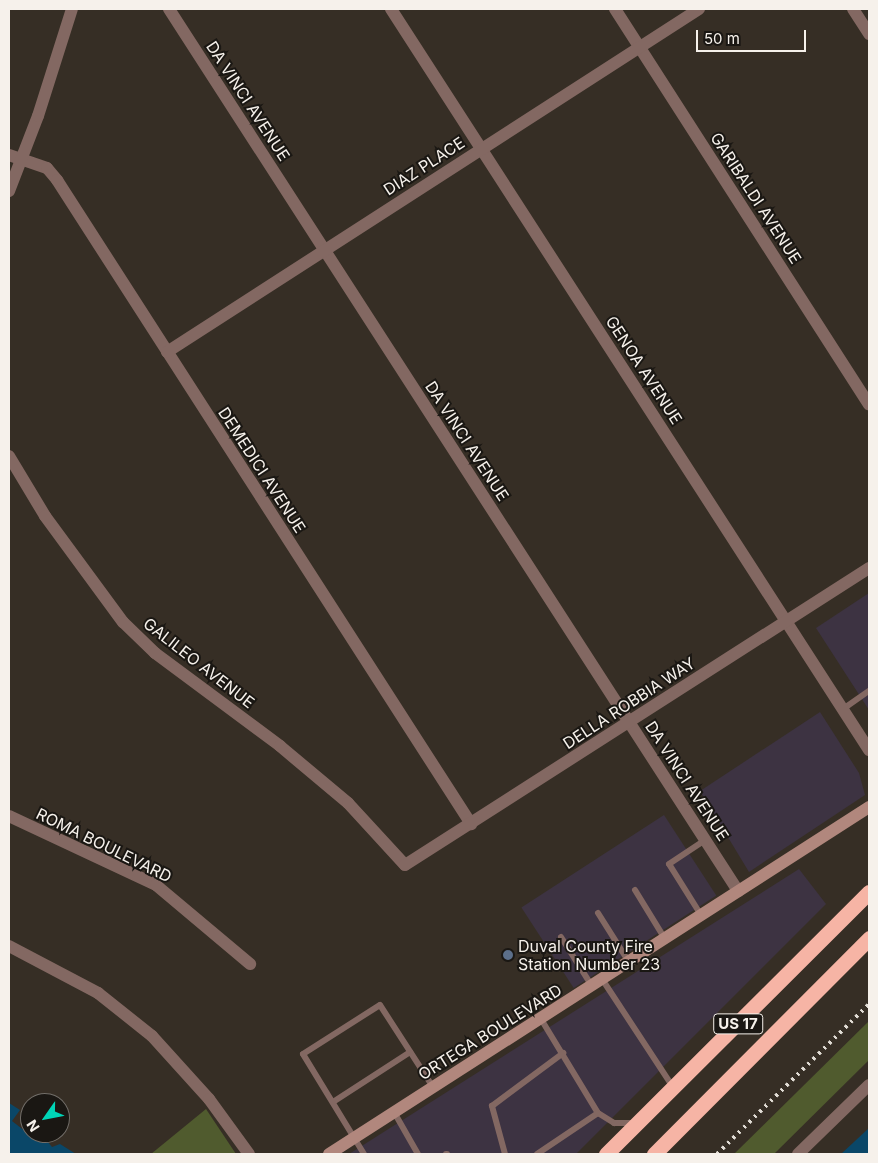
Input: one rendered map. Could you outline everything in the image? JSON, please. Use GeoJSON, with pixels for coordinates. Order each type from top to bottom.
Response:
{"type":"FeatureCollection","features":[{"type":"Feature","properties":{"kind":"highway","name":"US 17"},"geometry":{"type":"LineString","coordinates":[[606,1154],[869,892]]}},
{"type":"Feature","properties":{"kind":"highway","name":"US 17"},"geometry":{"type":"LineString","coordinates":[[654,1154],[869,938]]}},
{"type":"Feature","properties":{"kind":"main road","name":"ORTEGA BOULEVARD"},"geometry":{"type":"LineString","coordinates":[[329,1154],[869,807]]}},
{"type":"Feature","properties":{"kind":"street"},"geometry":{"type":"LineString","coordinates":[[9,191],[22,159],[72,9]]}},
{"type":"Feature","properties":{"kind":"street","name":"DA VINCI AVENUE"},"geometry":{"type":"LineString","coordinates":[[169,9],[738,891]]}},
{"type":"Feature","properties":{"kind":"street","name":"GENOA AVENUE"},"geometry":{"type":"LineString","coordinates":[[391,9],[787,620],[869,750]]}},
{"type":"Feature","properties":{"kind":"street","name":"GARIBALDI AVENUE"},"geometry":{"type":"LineString","coordinates":[[615,9],[869,404]]}},
{"type":"Feature","properties":{"kind":"street","name":"DIAZ PLACE"},"geometry":{"type":"LineString","coordinates":[[167,352],[699,9]]}},
{"type":"Feature","properties":{"kind":"street"},"geometry":{"type":"LineString","coordinates":[[853,9],[869,34]]}},
{"type":"Feature","properties":{"kind":"street","name":"DEMEDICI AVENUE"},"geometry":{"type":"LineString","coordinates":[[9,155],[47,168],[57,180],[471,824]]}},
{"type":"Feature","properties":{"kind":"street","name":"GALILEO AVENUE"},"geometry":{"type":"LineString","coordinates":[[9,456],[45,516],[123,622],[155,653],[280,746],[348,803],[404,865]]}},
{"type":"Feature","properties":{"kind":"street","name":"DELLA ROBBIA WAY"},"geometry":{"type":"LineString","coordinates":[[404,865],[471,824],[869,568]]}},
{"type":"Feature","properties":{"kind":"street","name":"ROMA BOULEVARD"},"geometry":{"type":"LineString","coordinates":[[9,816],[156,885],[250,964]]}},
{"type":"Feature","properties":{"kind":"street"},"geometry":{"type":"LineString","coordinates":[[9,946],[98,993],[152,1036],[209,1099],[249,1154]]}},
{"type":"Feature","properties":{"kind":"street"},"geometry":{"type":"LineString","coordinates":[[798,1154],[869,1085]]}},
{"type":"Feature","properties":{"kind":"lane"},"geometry":{"type":"LineString","coordinates":[[843,708],[869,691]]}},
{"type":"Feature","properties":{"kind":"lane"},"geometry":{"type":"LineString","coordinates":[[701,915],[668,864],[705,840]]}},
{"type":"Feature","properties":{"kind":"lane"},"geometry":{"type":"LineString","coordinates":[[635,890],[665,939]]}},
{"type":"Feature","properties":{"kind":"lane"},"geometry":{"type":"LineString","coordinates":[[598,913],[628,962]]}},
{"type":"Feature","properties":{"kind":"lane"},"geometry":{"type":"LineString","coordinates":[[561,937],[674,1088]]}},
{"type":"Feature","properties":{"kind":"lane"},"geometry":{"type":"LineString","coordinates":[[364,1154],[303,1054],[380,1006],[433,1087]]}},
{"type":"Feature","properties":{"kind":"lane"},"geometry":{"type":"LineString","coordinates":[[541,1019],[598,1113],[614,1123],[638,1123]]}},
{"type":"Feature","properties":{"kind":"lane"},"geometry":{"type":"LineString","coordinates":[[333,1102],[410,1052]]}},
{"type":"Feature","properties":{"kind":"lane"},"geometry":{"type":"LineString","coordinates":[[505,1154],[492,1106],[563,1053]]}},
{"type":"Feature","properties":{"kind":"lane"},"geometry":{"type":"LineString","coordinates":[[394,1112],[418,1154]]}},
{"type":"Feature","properties":{"kind":"lane"},"geometry":{"type":"LineString","coordinates":[[537,1154],[598,1113]]}},
{"type":"Feature","properties":{"kind":"shaded area"},"geometry":{"type":"Polygon","coordinates":[[[869,593],[869,710],[816,628],[869,593]]]}},
{"type":"Feature","properties":{"kind":"shaded area"},"geometry":{"type":"Polygon","coordinates":[[[820,712],[859,773],[865,795],[749,872],[700,791],[820,712]]]}},
{"type":"Feature","properties":{"kind":"shaded area"},"geometry":{"type":"Polygon","coordinates":[[[664,815],[716,896],[574,988],[521,908],[664,815]]]}},
{"type":"Feature","properties":{"kind":"shaded area"},"geometry":{"type":"Polygon","coordinates":[[[799,869],[826,904],[576,1154],[349,1154],[799,869]]]}},
{"type":"Feature","properties":{"kind":"green space"},"geometry":{"type":"Polygon","coordinates":[[[869,1021],[869,1060],[774,1154],[734,1154],[869,1021]]]}},
{"type":"Feature","properties":{"kind":"green space"},"geometry":{"type":"Polygon","coordinates":[[[206,1109],[236,1154],[151,1154],[206,1109]]]}},
{"type":"Feature","properties":{"kind":"water"},"geometry":{"type":"Polygon","coordinates":[[[9,1103],[20,1110],[12,1121],[20,1127],[20,1143],[49,1143],[52,1147],[60,1144],[76,1154],[9,1154],[9,1103]]]}},
{"type":"Feature","properties":{"kind":"water"},"geometry":{"type":"Polygon","coordinates":[[[869,1128],[869,1154],[841,1154],[869,1128]]]}},
{"type":"Feature","properties":{"kind":"railway"},"geometry":{"type":"LineString","coordinates":[[717,1154],[869,1004]]}},
{"type":"Feature","properties":{"kind":"place","name":"Duval County Fire Station Number 23"},"geometry":{"type":"Point","coordinates":[508,955]}}]}
